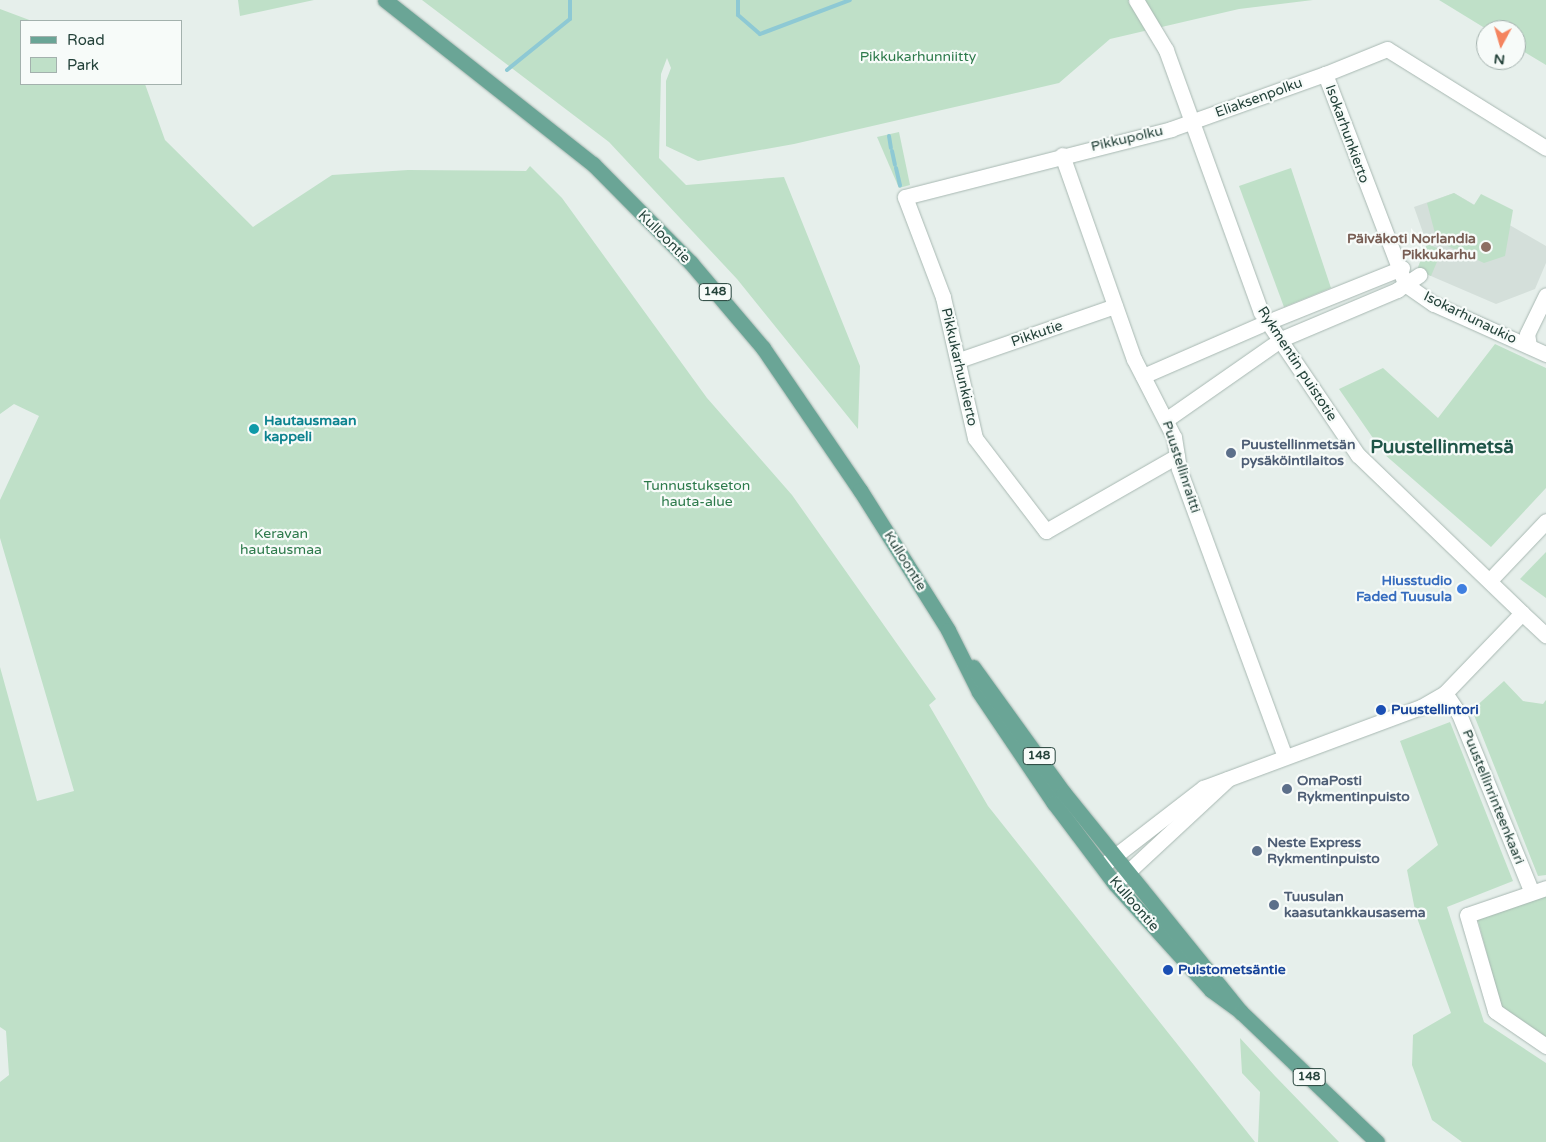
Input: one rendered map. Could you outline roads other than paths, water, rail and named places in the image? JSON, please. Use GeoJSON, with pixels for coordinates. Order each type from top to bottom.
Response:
{"type":"FeatureCollection","features":[{"type":"Feature","properties":{"kind":"main road","name":"Kulloontie"},"geometry":{"type":"LineString","coordinates":[[385,0],[592,164],[691,263],[763,348],[964,656],[1116,855],[1241,1012]]}},
{"type":"Feature","properties":{"kind":"main road","name":"Kulloontie"},"geometry":{"type":"LineString","coordinates":[[964,656],[979,692],[1115,884],[1211,990],[1241,1012],[1378,1142]]}},
{"type":"Feature","properties":{"kind":"street","name":"Rykmentin puistotie"},"geometry":{"type":"LineString","coordinates":[[1136,0],[1166,50],[1267,322],[1358,456],[1491,579],[1522,613],[1546,635]]}},
{"type":"Feature","properties":{"kind":"street","name":"Isokarhunkierto"},"geometry":{"type":"LineString","coordinates":[[1398,267],[1325,74],[1387,49],[1546,148]]}},
{"type":"Feature","properties":{"kind":"street","name":"Eliaksenpolku"},"geometry":{"type":"LineString","coordinates":[[1192,121],[1325,74]]}},
{"type":"Feature","properties":{"kind":"street","name":"Pikkupolku"},"geometry":{"type":"LineString","coordinates":[[1062,155],[1192,121]]}},
{"type":"Feature","properties":{"kind":"street","name":"Puustellinraitti"},"geometry":{"type":"LineString","coordinates":[[1062,155],[1115,306],[1143,376],[1167,419],[1177,456],[1284,755]]}},
{"type":"Feature","properties":{"kind":"street","name":"Pikkukarhunkierto"},"geometry":{"type":"LineString","coordinates":[[1062,155],[905,196],[943,296],[959,360],[975,438],[1046,531],[1177,456]]}},
{"type":"Feature","properties":{"kind":"street","name":"Isokarhunaukio"},"geometry":{"type":"LineString","coordinates":[[1398,267],[1405,284],[1434,304],[1546,354]]}},
{"type":"Feature","properties":{"kind":"street"},"geometry":{"type":"LineString","coordinates":[[1275,319],[1398,267]]}},
{"type":"Feature","properties":{"kind":"street"},"geometry":{"type":"LineString","coordinates":[[1286,337],[1405,284],[1419,275]]}},
{"type":"Feature","properties":{"kind":"street"},"geometry":{"type":"LineString","coordinates":[[1529,346],[1527,334],[1546,295]]}},
{"type":"Feature","properties":{"kind":"street","name":"Pikkutie"},"geometry":{"type":"LineString","coordinates":[[959,360],[1115,306]]}},
{"type":"Feature","properties":{"kind":"street"},"geometry":{"type":"LineString","coordinates":[[1143,376],[1260,325]]}},
{"type":"Feature","properties":{"kind":"street"},"geometry":{"type":"LineString","coordinates":[[1167,419],[1273,345]]}},
{"type":"Feature","properties":{"kind":"street"},"geometry":{"type":"LineString","coordinates":[[1491,579],[1546,521]]}},
{"type":"Feature","properties":{"kind":"street"},"geometry":{"type":"LineString","coordinates":[[1102,866],[1203,788],[1284,755],[1421,707],[1445,692],[1522,613]]}},
{"type":"Feature","properties":{"kind":"street","name":"Puustellinrinteenkaari"},"geometry":{"type":"LineString","coordinates":[[1445,692],[1458,714],[1539,889]]}},
{"type":"Feature","properties":{"kind":"street"},"geometry":{"type":"LineString","coordinates":[[1115,884],[1130,872],[1230,776]]}},
{"type":"Feature","properties":{"kind":"street"},"geometry":{"type":"LineString","coordinates":[[1539,889],[1467,915],[1495,1011],[1546,1046]]}},
{"type":"Feature","properties":{"kind":"waterway"},"geometry":{"type":"LineString","coordinates":[[507,70],[570,19],[570,0]]}},
{"type":"Feature","properties":{"kind":"waterway"},"geometry":{"type":"LineString","coordinates":[[738,0],[738,15],[760,34],[850,0]]}},
{"type":"Feature","properties":{"kind":"waterway"},"geometry":{"type":"LineString","coordinates":[[889,136],[891,148]]}},
{"type":"Feature","properties":{"kind":"waterway"},"geometry":{"type":"LineString","coordinates":[[892,151],[895,165]]}},
{"type":"Feature","properties":{"kind":"waterway"},"geometry":{"type":"LineString","coordinates":[[896,168],[900,186]]}},
{"type":"Feature","properties":{"kind":"place","name":"Päiväkoti Norlandia Pikkukarhu"},"geometry":{"type":"Point","coordinates":[1486,247]}},
{"type":"Feature","properties":{"kind":"place","name":"Hautausmaan kappeli"},"geometry":{"type":"Point","coordinates":[254,429]}},
{"type":"Feature","properties":{"kind":"place","name":"Puustellinmetsän pysäköintilaitos"},"geometry":{"type":"Point","coordinates":[1231,453]}},
{"type":"Feature","properties":{"kind":"place","name":"Hiusstudio Faded Tuusula"},"geometry":{"type":"Point","coordinates":[1462,589]}},
{"type":"Feature","properties":{"kind":"place","name":"Puustellintori"},"geometry":{"type":"Point","coordinates":[1381,710]}},
{"type":"Feature","properties":{"kind":"place","name":"OmaPosti Rykmentinpuisto"},"geometry":{"type":"Point","coordinates":[1287,789]}},
{"type":"Feature","properties":{"kind":"place","name":"Neste Express Rykmentinpuisto"},"geometry":{"type":"Point","coordinates":[1257,851]}},
{"type":"Feature","properties":{"kind":"place","name":"Tuusulan kaasutankkausasema"},"geometry":{"type":"Point","coordinates":[1274,905]}},
{"type":"Feature","properties":{"kind":"place","name":"Puistometsäntie"},"geometry":{"type":"Point","coordinates":[1168,970]}},
{"type":"Feature","properties":{"kind":"district","name":"Puustellinmetsä"},"geometry":{"type":"Point","coordinates":[1442,448]}},
{"type":"Feature","properties":{"kind":"park label","name":"Pikkukarhunniitty"},"geometry":{"type":"Point","coordinates":[918,57]}},
{"type":"Feature","properties":{"kind":"park label","name":"Tunnustukseton hauta-alue"},"geometry":{"type":"Point","coordinates":[697,494]}},
{"type":"Feature","properties":{"kind":"park label","name":"Keravan hautausmaa"},"geometry":{"type":"Point","coordinates":[281,542]}}]}
